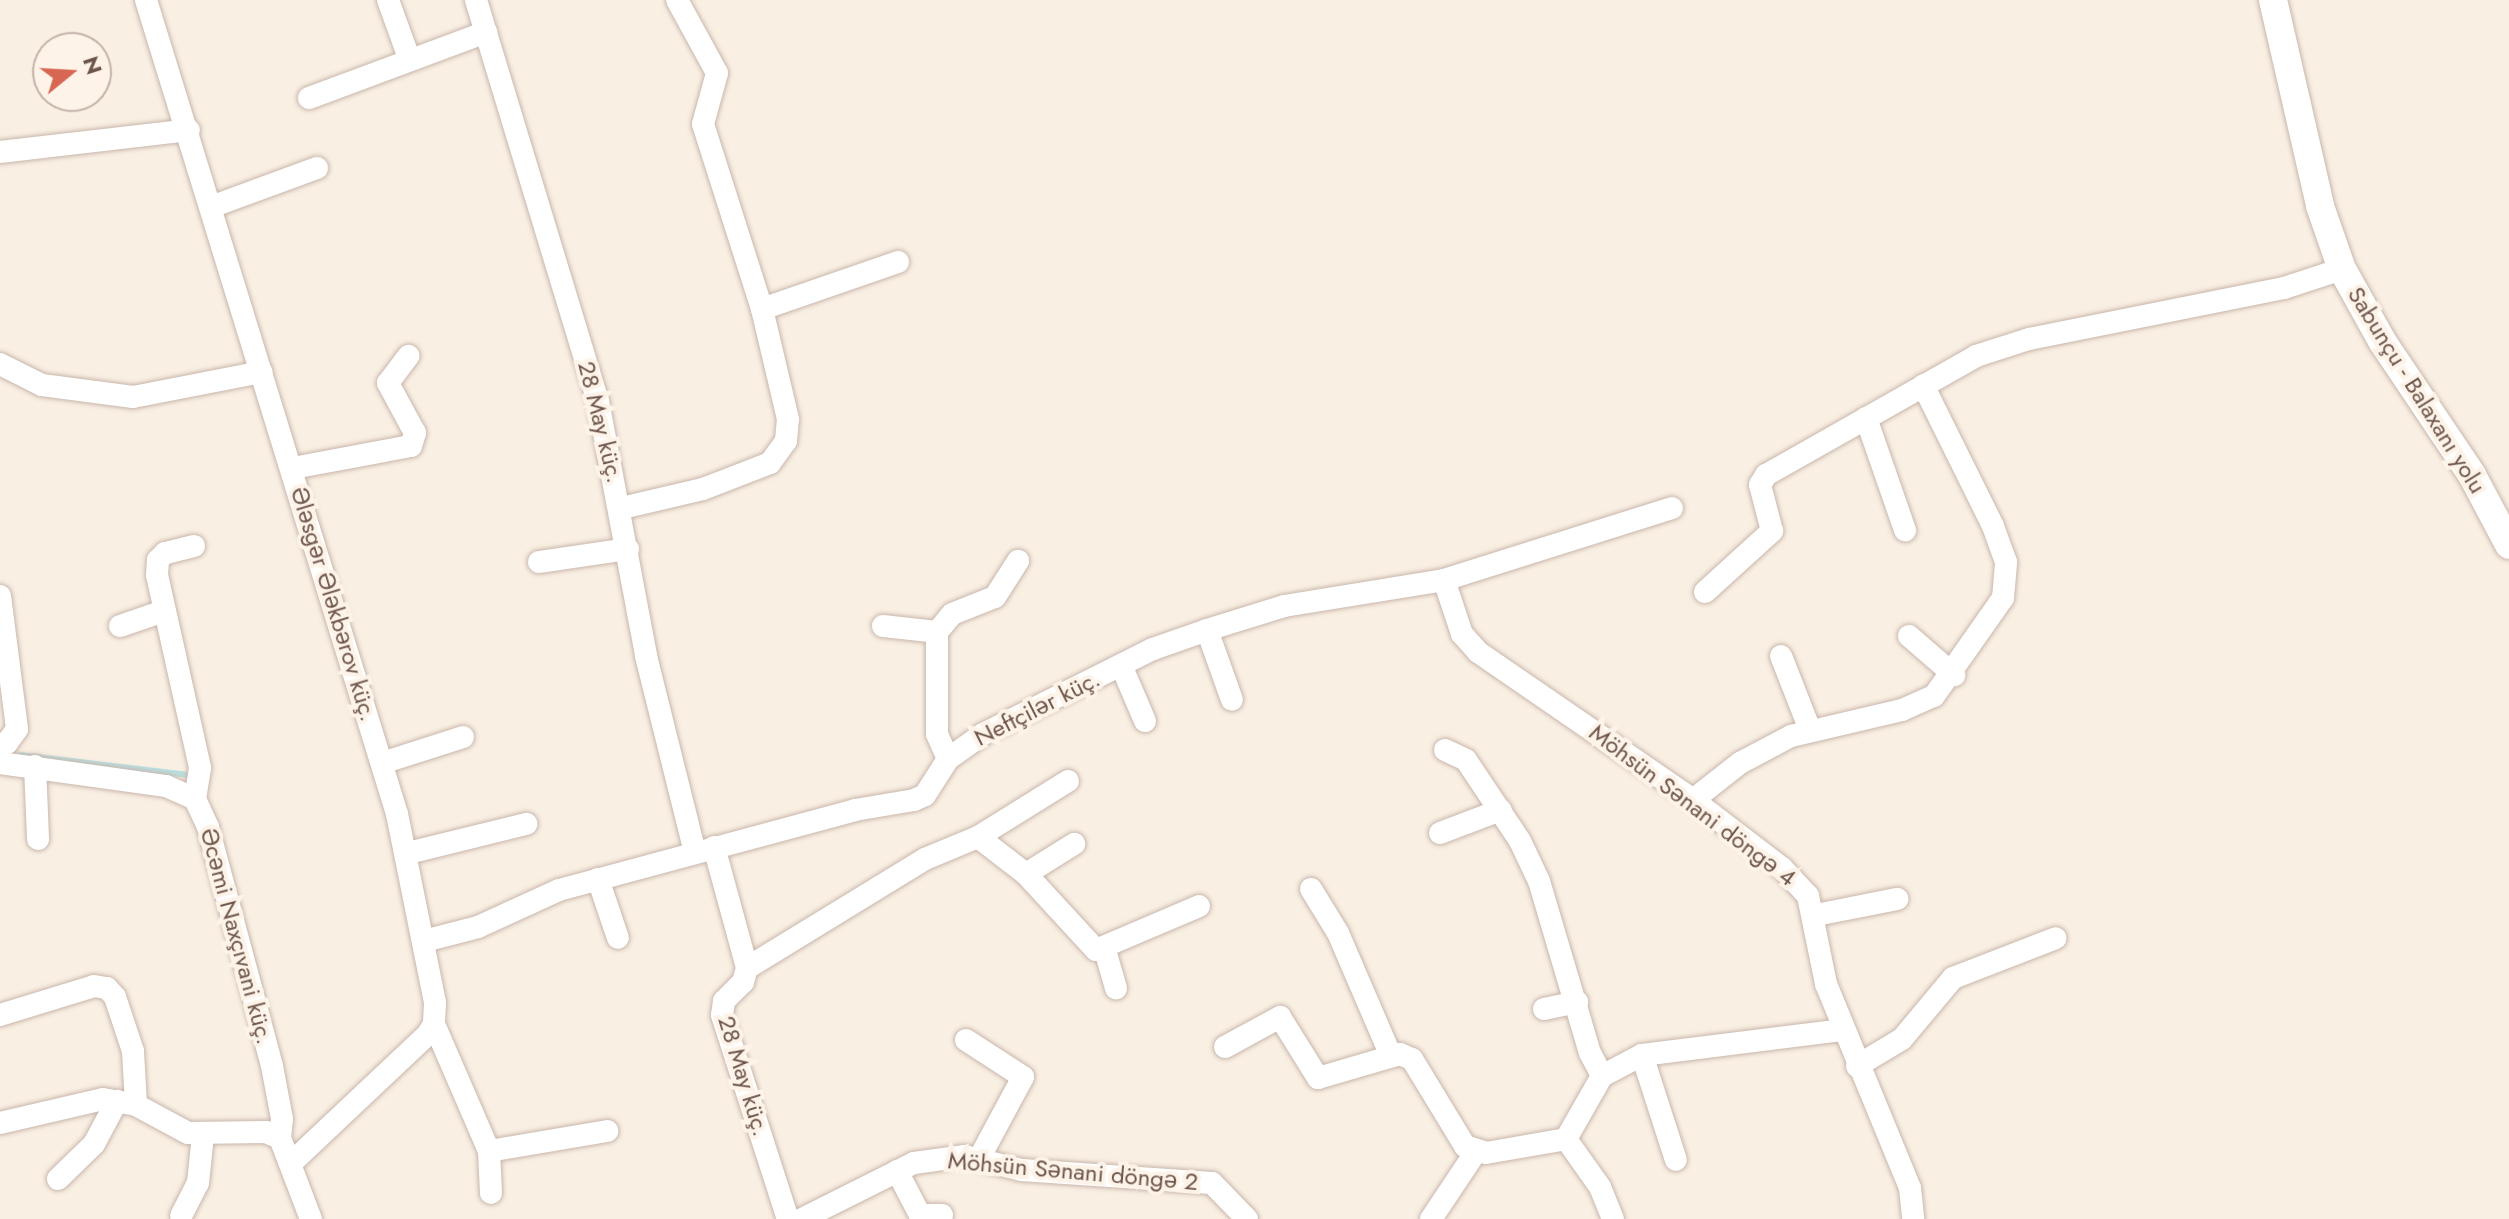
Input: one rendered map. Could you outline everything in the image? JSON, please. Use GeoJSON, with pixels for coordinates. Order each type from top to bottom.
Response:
{"type":"FeatureCollection","features":[{"type":"Feature","properties":{"kind":"street","name":"Ələsgər Ələkbərov küç."},"geometry":{"type":"LineString","coordinates":[[146,0],[293,468],[408,853],[424,941],[434,1024],[489,1151]]}},
{"type":"Feature","properties":{"kind":"street"},"geometry":{"type":"LineString","coordinates":[[388,0],[409,58]]}},
{"type":"Feature","properties":{"kind":"street","name":"28 May küç."},"geometry":{"type":"LineString","coordinates":[[476,0],[598,401],[622,508],[646,656],[705,849],[747,968],[743,982],[724,1001],[722,1015],[788,1219]]}},
{"type":"Feature","properties":{"kind":"street"},"geometry":{"type":"LineString","coordinates":[[622,508],[703,489],[770,463],[786,441],[788,419],[762,309],[703,124],[717,73],[677,0]]}},
{"type":"Feature","properties":{"kind":"street","name":"Sabunçu - Balaxanı yolu"},"geometry":{"type":"LineString","coordinates":[[2273,0],[2320,206],[2342,269],[2382,341],[2472,475],[2509,545]]}},
{"type":"Feature","properties":{"kind":"street"},"geometry":{"type":"LineString","coordinates":[[309,98],[409,58],[486,32]]}},
{"type":"Feature","properties":{"kind":"street"},"geometry":{"type":"LineString","coordinates":[[0,152],[189,130]]}},
{"type":"Feature","properties":{"kind":"street"},"geometry":{"type":"LineString","coordinates":[[211,207],[317,168]]}},
{"type":"Feature","properties":{"kind":"street"},"geometry":{"type":"LineString","coordinates":[[762,309],[898,262]]}},
{"type":"Feature","properties":{"kind":"street"},"geometry":{"type":"LineString","coordinates":[[1705,592],[1772,531],[1760,485],[1766,475],[1923,385],[2002,347],[2284,288],[2342,269]]}},
{"type":"Feature","properties":{"kind":"street"},"geometry":{"type":"LineString","coordinates":[[293,468],[411,446],[415,433],[388,383],[408,356]]}},
{"type":"Feature","properties":{"kind":"street"},"geometry":{"type":"LineString","coordinates":[[0,364],[42,385],[133,397],[262,372]]}},
{"type":"Feature","properties":{"kind":"street"},"geometry":{"type":"LineString","coordinates":[[1693,800],[1740,763],[1810,730],[1902,710],[1934,696],[1954,675],[2003,598],[2006,562],[1923,385]]}},
{"type":"Feature","properties":{"kind":"street"},"geometry":{"type":"LineString","coordinates":[[1866,418],[1905,530]]}},
{"type":"Feature","properties":{"kind":"street","name":"Neftçilər küç."},"geometry":{"type":"LineString","coordinates":[[424,941],[456,935],[534,899],[598,879],[705,849],[914,800],[925,795],[948,759],[983,734],[1121,665],[1207,630],[1284,606],[1444,580],[1672,508]]}},
{"type":"Feature","properties":{"kind":"street"},"geometry":{"type":"LineString","coordinates":[[194,546],[158,560],[161,612],[200,768],[195,799]]}},
{"type":"Feature","properties":{"kind":"street"},"geometry":{"type":"LineString","coordinates":[[539,562],[628,549]]}},
{"type":"Feature","properties":{"kind":"street"},"geometry":{"type":"LineString","coordinates":[[948,759],[937,734],[937,632],[952,614],[995,597],[1018,561]]}},
{"type":"Feature","properties":{"kind":"street","name":"Möhsün Sənani döngə 4"},"geometry":{"type":"LineString","coordinates":[[1444,580],[1462,634],[1478,652],[1693,800],[1800,885],[1816,915],[1821,965],[1843,1030],[1910,1188],[1913,1219]]}},
{"type":"Feature","properties":{"kind":"street"},"geometry":{"type":"LineString","coordinates":[[0,596],[17,729],[7,743],[0,744]]}},
{"type":"Feature","properties":{"kind":"street"},"geometry":{"type":"LineString","coordinates":[[120,626],[161,612]]}},
{"type":"Feature","properties":{"kind":"street"},"geometry":{"type":"LineString","coordinates":[[883,626],[937,632]]}},
{"type":"Feature","properties":{"kind":"street"},"geometry":{"type":"LineString","coordinates":[[1207,630],[1232,700]]}},
{"type":"Feature","properties":{"kind":"street"},"geometry":{"type":"LineString","coordinates":[[1909,636],[1954,675]]}},
{"type":"Feature","properties":{"kind":"street"},"geometry":{"type":"LineString","coordinates":[[1781,656],[1810,730]]}},
{"type":"Feature","properties":{"kind":"street"},"geometry":{"type":"LineString","coordinates":[[1121,665],[1145,721]]}},
{"type":"Feature","properties":{"kind":"street"},"geometry":{"type":"LineString","coordinates":[[382,763],[463,737]]}},
{"type":"Feature","properties":{"kind":"street"},"geometry":{"type":"LineString","coordinates":[[1445,750],[1466,760],[1501,810],[1539,881],[1590,1053],[1602,1076]]}},
{"type":"Feature","properties":{"kind":"street","name":"Əcəmi Naxçıvani küç."},"geometry":{"type":"LineString","coordinates":[[0,763],[166,786],[195,799],[208,827],[272,1066],[282,1119],[280,1138],[292,1162],[311,1219]]}},
{"type":"Feature","properties":{"kind":"street"},"geometry":{"type":"LineString","coordinates":[[35,766],[38,839]]}},
{"type":"Feature","properties":{"kind":"street"},"geometry":{"type":"LineString","coordinates":[[747,968],[925,859],[978,837],[1068,781]]}},
{"type":"Feature","properties":{"kind":"street"},"geometry":{"type":"LineString","coordinates":[[1440,833],[1501,810]]}},
{"type":"Feature","properties":{"kind":"street"},"geometry":{"type":"LineString","coordinates":[[408,853],[526,824]]}},
{"type":"Feature","properties":{"kind":"street"},"geometry":{"type":"LineString","coordinates":[[978,837],[1026,874],[1096,950],[1105,950],[1199,906]]}},
{"type":"Feature","properties":{"kind":"street"},"geometry":{"type":"LineString","coordinates":[[1026,874],[1074,844]]}},
{"type":"Feature","properties":{"kind":"street"},"geometry":{"type":"LineString","coordinates":[[598,879],[618,938]]}},
{"type":"Feature","properties":{"kind":"street"},"geometry":{"type":"LineString","coordinates":[[1311,889],[1338,933],[1390,1054]]}},
{"type":"Feature","properties":{"kind":"street"},"geometry":{"type":"LineString","coordinates":[[1816,915],[1897,899]]}},
{"type":"Feature","properties":{"kind":"street"},"geometry":{"type":"LineString","coordinates":[[1857,1066],[1902,1039],[1953,978],[2056,938]]}},
{"type":"Feature","properties":{"kind":"street"},"geometry":{"type":"LineString","coordinates":[[1105,950],[1116,988]]}},
{"type":"Feature","properties":{"kind":"street"},"geometry":{"type":"LineString","coordinates":[[0,1015],[94,986],[107,988],[115,997],[133,1051],[127,1103],[94,1144],[58,1179]]}},
{"type":"Feature","properties":{"kind":"street"},"geometry":{"type":"LineString","coordinates":[[1544,1009],[1577,1002]]}},
{"type":"Feature","properties":{"kind":"street"},"geometry":{"type":"LineString","coordinates":[[1225,1047],[1280,1017],[1318,1078],[1390,1054],[1412,1059],[1454,1131],[1475,1153]]}},
{"type":"Feature","properties":{"kind":"street"},"geometry":{"type":"LineString","coordinates":[[292,1162],[315,1146],[434,1024]]}},
{"type":"Feature","properties":{"kind":"street"},"geometry":{"type":"LineString","coordinates":[[1566,1139],[1602,1076],[1642,1055],[1843,1030]]}},
{"type":"Feature","properties":{"kind":"street"},"geometry":{"type":"LineString","coordinates":[[966,1040],[1023,1077],[980,1157]]}},
{"type":"Feature","properties":{"kind":"street"},"geometry":{"type":"LineString","coordinates":[[1642,1055],[1676,1160]]}},
{"type":"Feature","properties":{"kind":"street"},"geometry":{"type":"LineString","coordinates":[[0,1123],[93,1101],[127,1103],[188,1133],[253,1132],[280,1138]]}},
{"type":"Feature","properties":{"kind":"street"},"geometry":{"type":"LineString","coordinates":[[491,1193],[489,1151],[607,1131]]}},
{"type":"Feature","properties":{"kind":"street"},"geometry":{"type":"LineString","coordinates":[[181,1216],[196,1192],[203,1135]]}},
{"type":"Feature","properties":{"kind":"street"},"geometry":{"type":"LineString","coordinates":[[1431,1219],[1475,1153],[1566,1139]]}},
{"type":"Feature","properties":{"kind":"street"},"geometry":{"type":"LineString","coordinates":[[1566,1139],[1600,1187],[1613,1219]]}},
{"type":"Feature","properties":{"kind":"street","name":"Möhsün Sənani döngə 2"},"geometry":{"type":"LineString","coordinates":[[802,1219],[897,1171],[942,1157],[980,1157],[1022,1170],[1212,1183],[1247,1219]]}},
{"type":"Feature","properties":{"kind":"street"},"geometry":{"type":"LineString","coordinates":[[897,1171],[920,1215],[942,1215]]}},
{"type":"Feature","properties":{"kind":"waterway"},"geometry":{"type":"LineString","coordinates":[[21,755],[189,775]]}}]}
